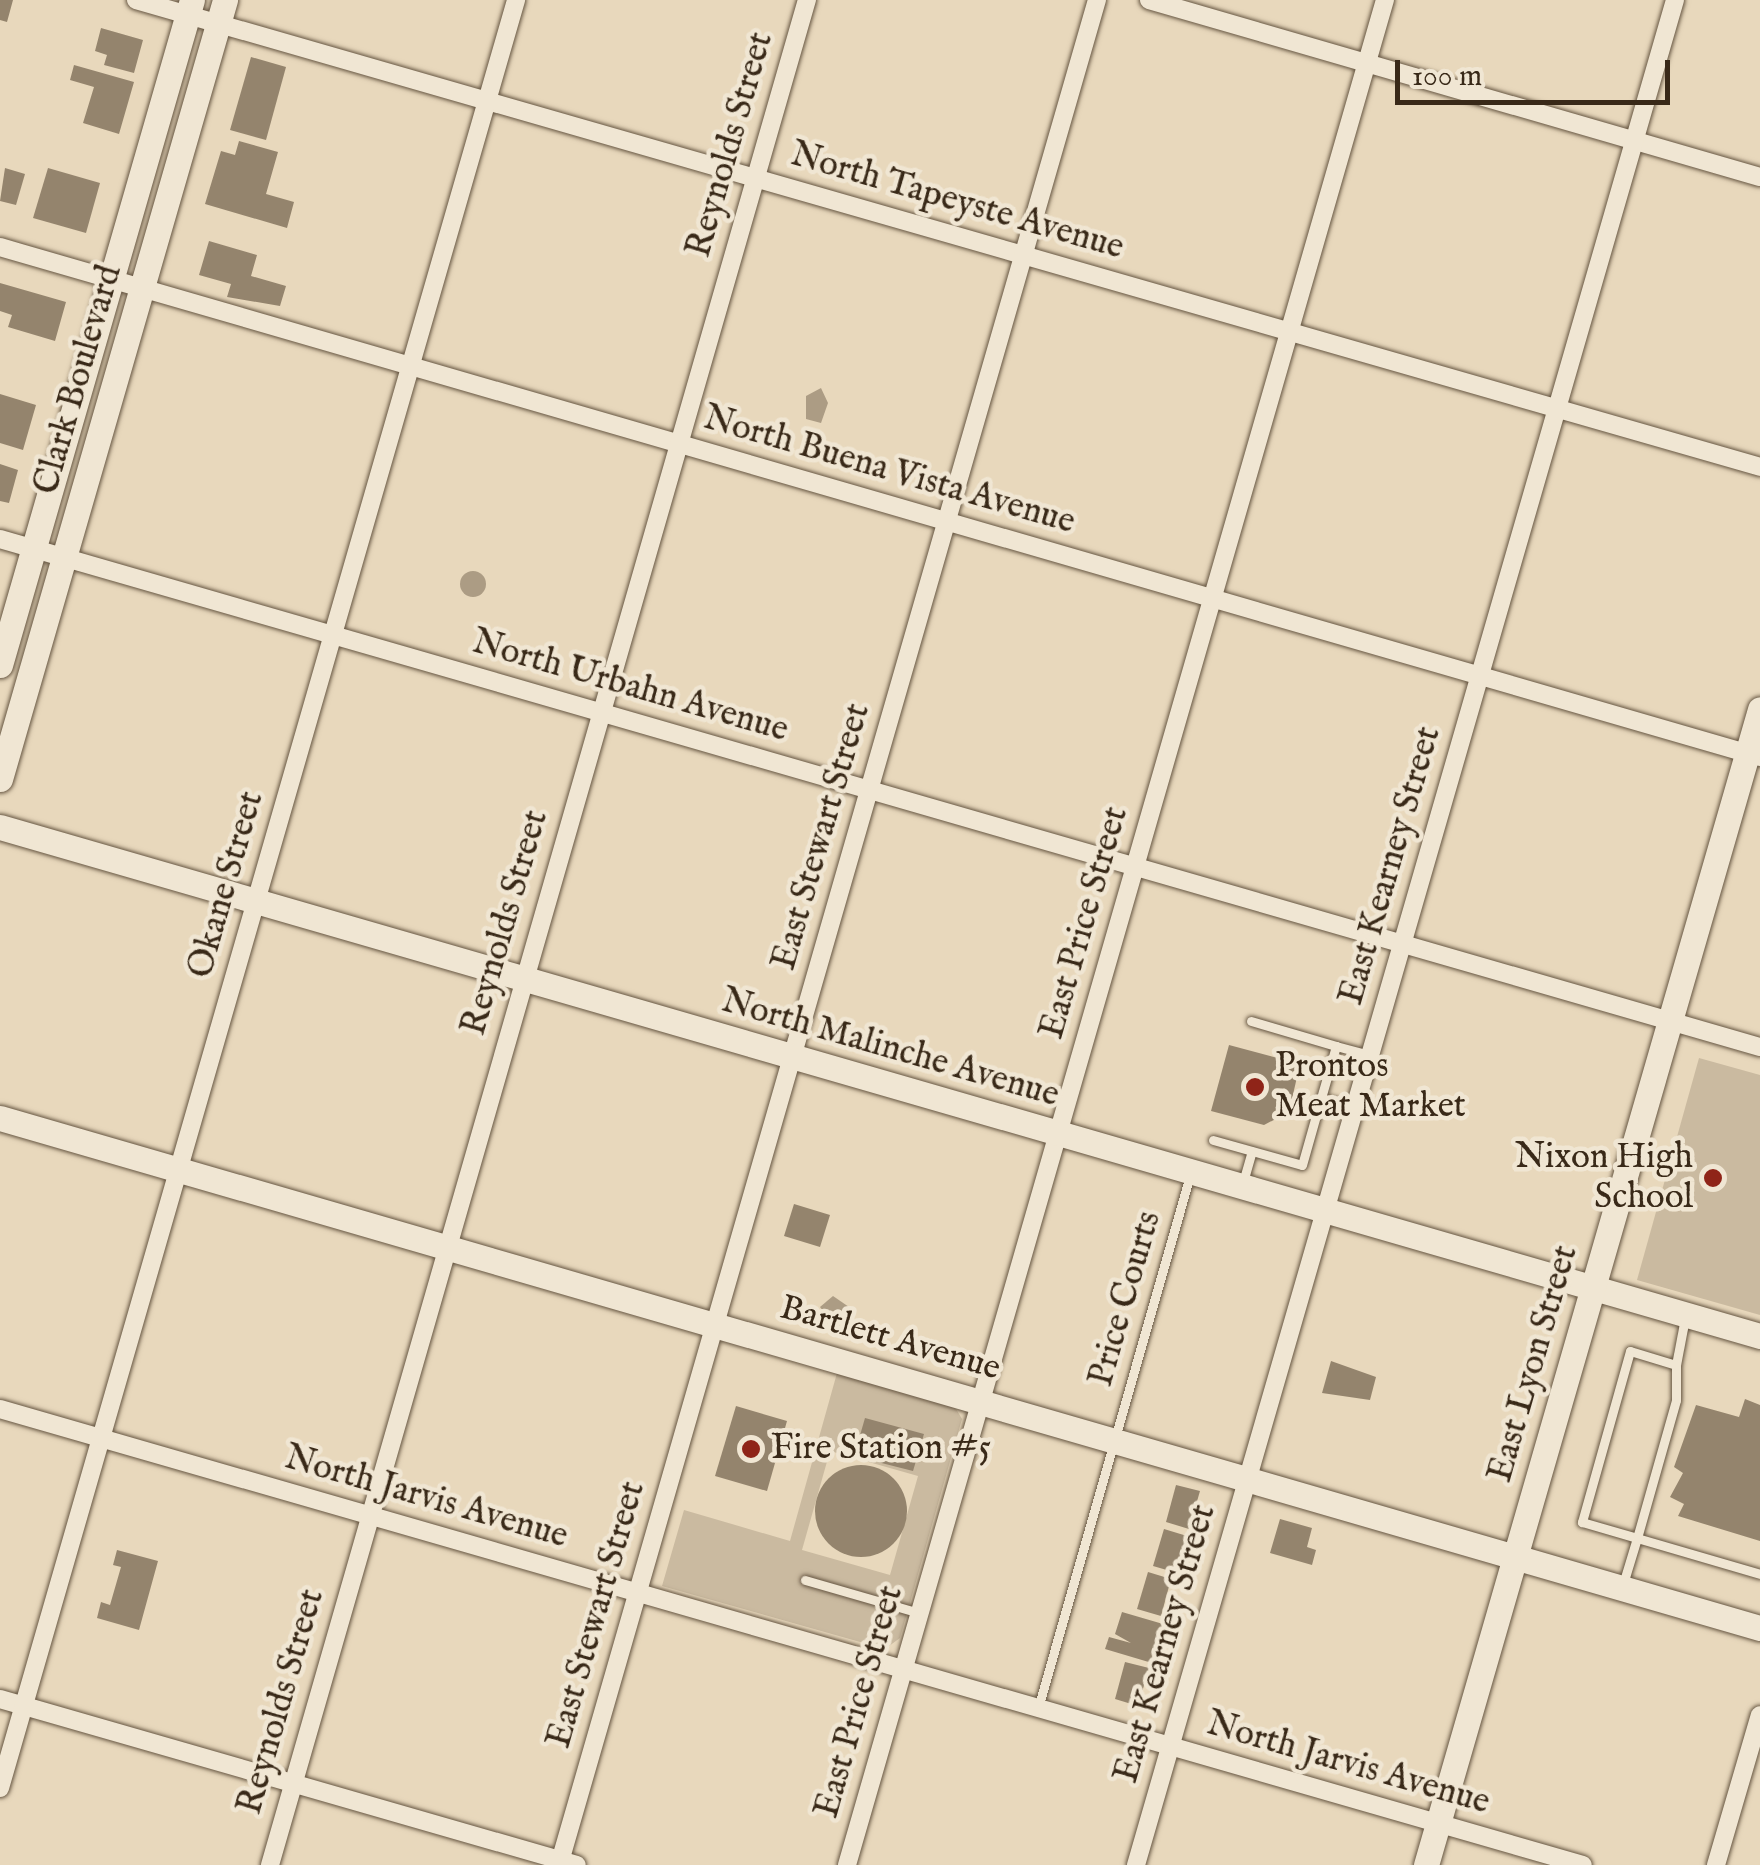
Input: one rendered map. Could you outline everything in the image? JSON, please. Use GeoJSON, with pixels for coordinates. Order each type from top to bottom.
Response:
{"type":"FeatureCollection","features":[{"type":"Feature","properties":{"kind":"main road","name":"Clark Boulevard"},"geometry":{"type":"LineString","coordinates":[[0,664],[190,8]]}},
{"type":"Feature","properties":{"kind":"main road","name":"Clark Boulevard"},"geometry":{"type":"LineString","coordinates":[[0,780],[222,12]]}},
{"type":"Feature","properties":{"kind":"main road","name":"East Lyon Street"},"geometry":{"type":"LineString","coordinates":[[1426,1865],[1670,1020],[1754,755],[1760,709]]}},
{"type":"Feature","properties":{"kind":"main road","name":"North Malinche Avenue"},"geometry":{"type":"LineString","coordinates":[[0,827],[1760,1336]]}},
{"type":"Feature","properties":{"kind":"main road","name":"Bartlett Avenue"},"geometry":{"type":"LineString","coordinates":[[0,1118],[1760,1628]]}},
{"type":"Feature","properties":{"kind":"street","name":"North Tapeyste Avenue"},"geometry":{"type":"LineString","coordinates":[[136,0],[222,12],[487,101],[1760,467]]}},
{"type":"Feature","properties":{"kind":"street","name":"Okane Street"},"geometry":{"type":"LineString","coordinates":[[0,1788],[516,0]]}},
{"type":"Feature","properties":{"kind":"street","name":"Reynolds Street"},"geometry":{"type":"LineString","coordinates":[[270,1865],[807,0]]}},
{"type":"Feature","properties":{"kind":"street","name":"East Stewart Street"},"geometry":{"type":"LineString","coordinates":[[565,1863],[638,1592],[1096,0]]}},
{"type":"Feature","properties":{"kind":"street"},"geometry":{"type":"LineString","coordinates":[[1149,0],[1760,177]]}},
{"type":"Feature","properties":{"kind":"street","name":"East Price Street"},"geometry":{"type":"LineString","coordinates":[[847,1865],[1385,0]]}},
{"type":"Feature","properties":{"kind":"street","name":"East Kearney Street"},"geometry":{"type":"LineString","coordinates":[[1136,1865],[1675,0]]}},
{"type":"Feature","properties":{"kind":"street","name":"North Buena Vista Avenue"},"geometry":{"type":"LineString","coordinates":[[0,246],[1754,755]]}},
{"type":"Feature","properties":{"kind":"street","name":"North Urbahn Avenue"},"geometry":{"type":"LineString","coordinates":[[0,539],[1760,1047]]}},
{"type":"Feature","properties":{"kind":"street","name":"North Jarvis Avenue"},"geometry":{"type":"LineString","coordinates":[[0,1409],[1582,1865]]}},
{"type":"Feature","properties":{"kind":"street"},"geometry":{"type":"LineString","coordinates":[[0,1699],[565,1863]]}},
{"type":"Feature","properties":{"kind":"street"},"geometry":{"type":"LineString","coordinates":[[1716,1865],[1760,1715]]}},
{"type":"Feature","properties":{"kind":"lane"},"geometry":{"type":"LineString","coordinates":[[1251,1021],[1370,1056]]}},
{"type":"Feature","properties":{"kind":"lane"},"geometry":{"type":"LineString","coordinates":[[1213,1140],[1302,1165],[1336,1046]]}},
{"type":"Feature","properties":{"kind":"lane"},"geometry":{"type":"LineString","coordinates":[[1322,1098],[1355,1107]]}},
{"type":"Feature","properties":{"kind":"lane"},"geometry":{"type":"LineString","coordinates":[[1241,1187],[1252,1151]]}},
{"type":"Feature","properties":{"kind":"lane","name":"Price Courts"},"geometry":{"type":"LineString","coordinates":[[1038,1708],[1191,1172]]}},
{"type":"Feature","properties":{"kind":"lane"},"geometry":{"type":"LineString","coordinates":[[1622,1587],[1676,1400],[1676,1364],[1686,1315]]}},
{"type":"Feature","properties":{"kind":"lane"},"geometry":{"type":"LineString","coordinates":[[1676,1364],[1630,1351],[1582,1522],[1760,1574]]}},
{"type":"Feature","properties":{"kind":"lane"},"geometry":{"type":"LineString","coordinates":[[805,1580],[920,1613]]}},
{"type":"Feature","properties":{"kind":"shaded area"},"geometry":{"type":"Polygon","coordinates":[[[821,388],[828,403],[821,423],[806,419],[806,396],[821,388]]]}},
{"type":"Feature","properties":{"kind":"shaded area"},"geometry":{"type":"Polygon","coordinates":[[[473,571],[482,575],[486,584],[482,593],[473,597],[464,593],[460,584],[464,575],[473,571]]]}},
{"type":"Feature","properties":{"kind":"shaded area","name":"Nixon High School"},"geometry":{"type":"Polygon","coordinates":[[[1699,1058],[1760,1075],[1760,1315],[1637,1280],[1699,1058]]]}},
{"type":"Feature","properties":{"kind":"shaded area"},"geometry":{"type":"Polygon","coordinates":[[[833,1296],[849,1307],[849,1319],[826,1315],[820,1307],[833,1296]]]}},
{"type":"Feature","properties":{"kind":"shaded area"},"geometry":{"type":"Polygon","coordinates":[[[837,1373],[955,1407],[962,1419],[900,1638],[885,1649],[662,1586],[684,1510],[790,1541],[837,1373]],[[830,1451],[802,1550],[890,1575],[918,1476],[830,1451]]]}},
{"type":"Feature","properties":{"kind":"building"},"geometry":{"type":"Polygon","coordinates":[[[0,0],[13,0],[7,22],[0,20],[0,0]]]}},
{"type":"Feature","properties":{"kind":"building"},"geometry":{"type":"Polygon","coordinates":[[[101,28],[143,40],[134,73],[104,65],[107,55],[95,51],[101,28]]]}},
{"type":"Feature","properties":{"kind":"building"},"geometry":{"type":"Polygon","coordinates":[[[251,57],[286,67],[266,140],[230,130],[251,57]]]}},
{"type":"Feature","properties":{"kind":"building"},"geometry":{"type":"Polygon","coordinates":[[[74,65],[134,82],[119,134],[83,123],[94,87],[70,80],[74,65]]]}},
{"type":"Feature","properties":{"kind":"building"},"geometry":{"type":"Polygon","coordinates":[[[239,141],[278,152],[266,194],[294,202],[287,228],[205,204],[221,151],[235,155],[239,141]]]}},
{"type":"Feature","properties":{"kind":"building"},"geometry":{"type":"Polygon","coordinates":[[[5,168],[25,174],[16,205],[0,201],[5,168]]]}},
{"type":"Feature","properties":{"kind":"building"},"geometry":{"type":"Polygon","coordinates":[[[48,168],[100,183],[86,233],[33,218],[48,168]]]}},
{"type":"Feature","properties":{"kind":"building"},"geometry":{"type":"Polygon","coordinates":[[[209,241],[257,255],[251,276],[286,286],[280,306],[227,297],[231,284],[199,275],[209,241]]]}},
{"type":"Feature","properties":{"kind":"building"},"geometry":{"type":"Polygon","coordinates":[[[0,283],[66,302],[55,341],[8,327],[12,315],[0,311],[0,283]]]}},
{"type":"Feature","properties":{"kind":"building"},"geometry":{"type":"Polygon","coordinates":[[[0,394],[36,405],[23,450],[0,443],[0,394]]]}},
{"type":"Feature","properties":{"kind":"building"},"geometry":{"type":"Polygon","coordinates":[[[0,464],[18,470],[9,503],[0,501],[0,464]]]}},
{"type":"Feature","properties":{"kind":"building","name":"Prontos Meat Market"},"geometry":{"type":"Polygon","coordinates":[[[1229,1045],[1300,1064],[1289,1112],[1264,1125],[1211,1111],[1229,1045]]]}},
{"type":"Feature","properties":{"kind":"building"},"geometry":{"type":"Polygon","coordinates":[[[794,1204],[830,1215],[820,1247],[784,1236],[794,1204]]]}},
{"type":"Feature","properties":{"kind":"building"},"geometry":{"type":"Polygon","coordinates":[[[1331,1361],[1376,1377],[1370,1400],[1322,1393],[1331,1361]]]}},
{"type":"Feature","properties":{"kind":"building"},"geometry":{"type":"Polygon","coordinates":[[[1745,1399],[1760,1405],[1760,1541],[1678,1516],[1684,1504],[1670,1497],[1683,1473],[1674,1467],[1696,1405],[1739,1417],[1745,1399]]]}},
{"type":"Feature","properties":{"kind":"building","name":"Fire Station #5"},"geometry":{"type":"Polygon","coordinates":[[[736,1406],[787,1421],[767,1491],[715,1476],[736,1406]]]}},
{"type":"Feature","properties":{"kind":"building"},"geometry":{"type":"Polygon","coordinates":[[[865,1418],[924,1434],[913,1471],[854,1456],[865,1418]]]}},
{"type":"Feature","properties":{"kind":"building"},"geometry":{"type":"Polygon","coordinates":[[[861,1465],[887,1473],[899,1485],[907,1511],[899,1537],[887,1549],[861,1557],[835,1549],[823,1537],[815,1511],[823,1485],[835,1473],[861,1465]]]}},
{"type":"Feature","properties":{"kind":"building"},"geometry":{"type":"Polygon","coordinates":[[[1176,1485],[1200,1491],[1189,1529],[1166,1522],[1176,1485]]]}},
{"type":"Feature","properties":{"kind":"building"},"geometry":{"type":"Polygon","coordinates":[[[1280,1519],[1312,1528],[1307,1547],[1316,1550],[1312,1565],[1270,1553],[1280,1519]]]}},
{"type":"Feature","properties":{"kind":"building"},"geometry":{"type":"Polygon","coordinates":[[[1164,1529],[1187,1536],[1177,1573],[1153,1566],[1164,1529]]]}},
{"type":"Feature","properties":{"kind":"building"},"geometry":{"type":"Polygon","coordinates":[[[117,1550],[158,1561],[139,1630],[97,1618],[101,1602],[110,1605],[121,1567],[113,1565],[117,1550]]]}},
{"type":"Feature","properties":{"kind":"building"},"geometry":{"type":"Polygon","coordinates":[[[1148,1572],[1171,1579],[1161,1616],[1137,1609],[1148,1572]]]}},
{"type":"Feature","properties":{"kind":"building"},"geometry":{"type":"Polygon","coordinates":[[[1122,1612],[1163,1624],[1152,1663],[1105,1649],[1109,1637],[1131,1643],[1115,1634],[1122,1612]]]}},
{"type":"Feature","properties":{"kind":"building"},"geometry":{"type":"Polygon","coordinates":[[[1125,1662],[1149,1668],[1138,1706],[1115,1699],[1125,1662]]]}},
{"type":"Feature","properties":{"kind":"place","name":"Prontos Meat Market"},"geometry":{"type":"Point","coordinates":[1255,1087]}},
{"type":"Feature","properties":{"kind":"place","name":"Nixon High School"},"geometry":{"type":"Point","coordinates":[1713,1178]}},
{"type":"Feature","properties":{"kind":"place","name":"Fire Station #5"},"geometry":{"type":"Point","coordinates":[751,1449]}}]}
